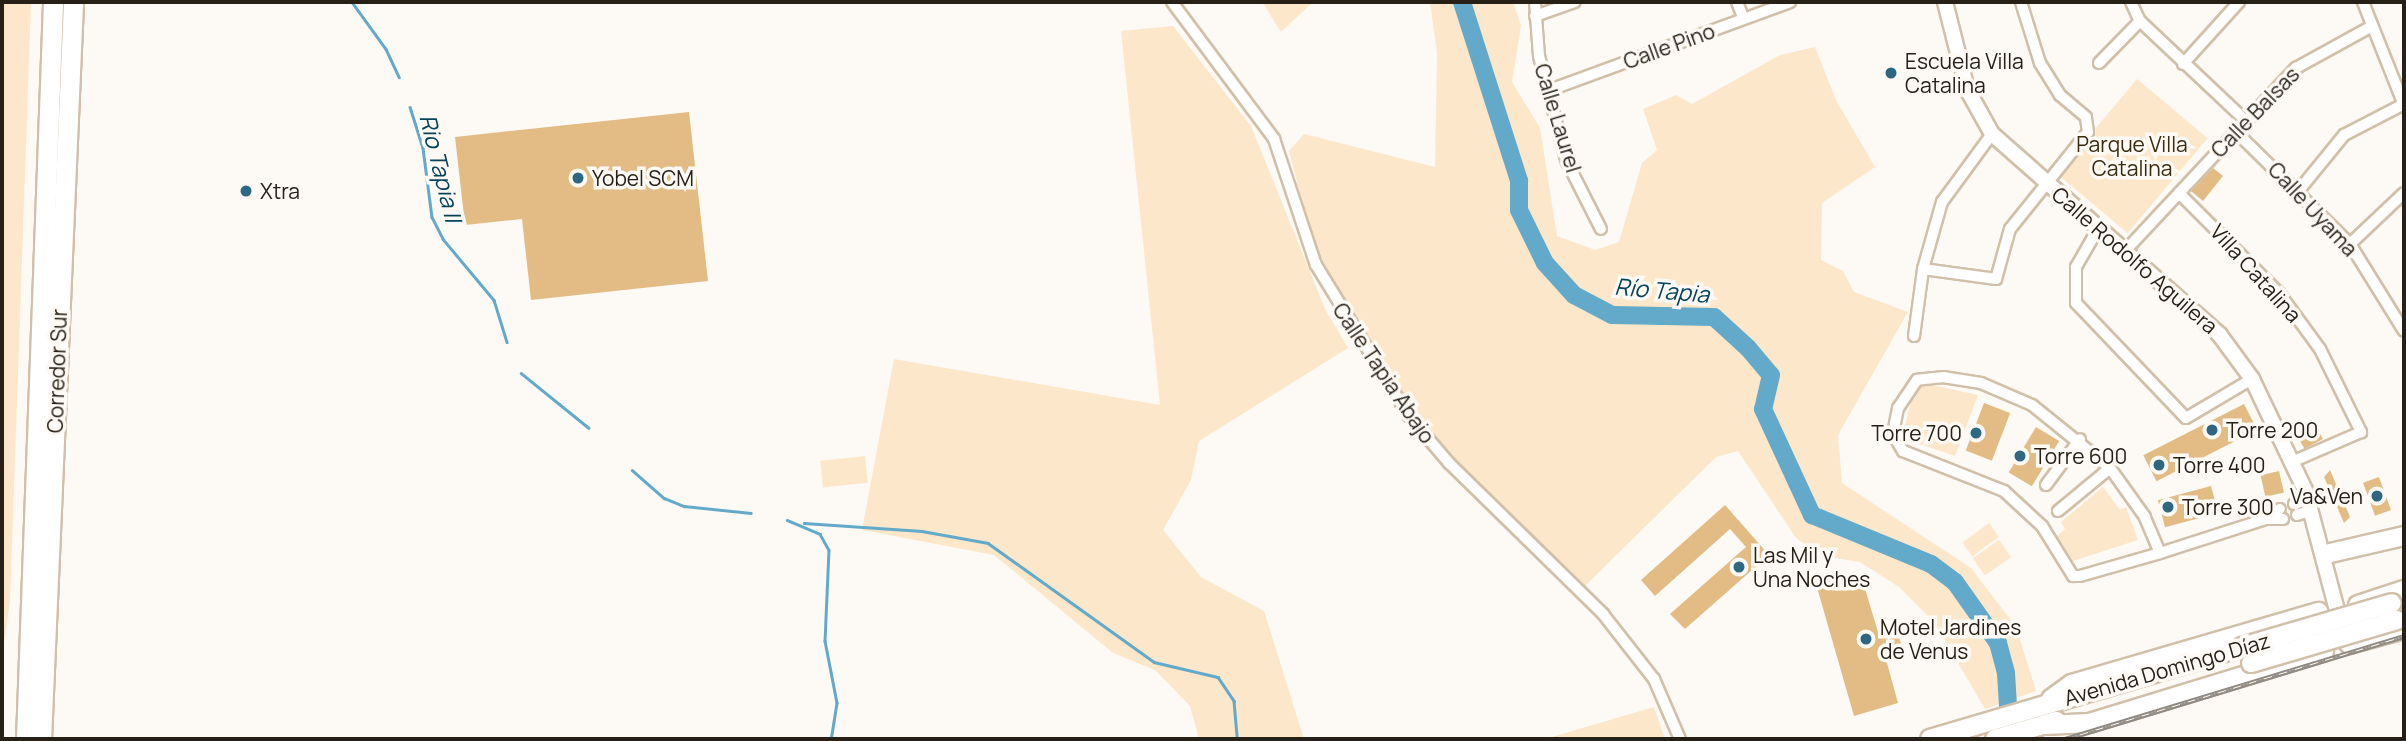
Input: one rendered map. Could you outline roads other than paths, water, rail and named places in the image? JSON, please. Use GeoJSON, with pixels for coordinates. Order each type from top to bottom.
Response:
{"type":"FeatureCollection","features":[{"type":"Feature","properties":{"kind":"highway","name":"Corredor Sur"},"geometry":{"type":"LineString","coordinates":[[41,739],[36,660],[53,2]]}},
{"type":"Feature","properties":{"kind":"highway","name":"Corredor Sur"},"geometry":{"type":"LineString","coordinates":[[26,739],[36,660],[73,2]]}},
{"type":"Feature","properties":{"kind":"highway"},"geometry":{"type":"LineString","coordinates":[[18,739],[36,660]]}},
{"type":"Feature","properties":{"kind":"highway"},"geometry":{"type":"LineString","coordinates":[[36,660],[55,739]]}},
{"type":"Feature","properties":{"kind":"main road"},"geometry":{"type":"LineString","coordinates":[[2326,554],[2404,536]]}},
{"type":"Feature","properties":{"kind":"main road"},"geometry":{"type":"LineString","coordinates":[[2040,716],[2072,684],[2332,611],[2401,610]]}},
{"type":"Feature","properties":{"kind":"main road"},"geometry":{"type":"LineString","coordinates":[[2349,644],[2401,610]]}},
{"type":"Feature","properties":{"kind":"main road","name":"Avenida Domingo Díaz"},"geometry":{"type":"LineString","coordinates":[[1930,739],[1984,724],[2040,716],[2401,610]]}},
{"type":"Feature","properties":{"kind":"main road"},"geometry":{"type":"LineString","coordinates":[[2040,716],[2089,723],[2324,651]]}},
{"type":"Feature","properties":{"kind":"main road","name":"Avenida Domingo Díaz"},"geometry":{"type":"LineString","coordinates":[[1995,739],[2040,716]]}},
{"type":"Feature","properties":{"kind":"street","name":"Calle Tapia Abajo"},"geometry":{"type":"LineString","coordinates":[[1172,2],[1274,139],[1316,265],[1409,416],[1429,443],[1603,614],[1654,679],[1680,739]]}},
{"type":"Feature","properties":{"kind":"street","name":"Calle Laurel"},"geometry":{"type":"LineString","coordinates":[[1535,2],[1547,91],[1566,160],[1601,229]]}},
{"type":"Feature","properties":{"kind":"street"},"geometry":{"type":"LineString","coordinates":[[1535,16],[1575,2]]}},
{"type":"Feature","properties":{"kind":"street"},"geometry":{"type":"LineString","coordinates":[[1737,2],[1744,19]]}},
{"type":"Feature","properties":{"kind":"street","name":"Calle Pino"},"geometry":{"type":"LineString","coordinates":[[1547,91],[1790,2]]}},
{"type":"Feature","properties":{"kind":"street","name":"Calle Rodolfo Aguilera"},"geometry":{"type":"LineString","coordinates":[[1945,2],[1968,89],[1992,134],[2219,334],[2252,379],[2294,461],[2310,505],[2326,554],[2332,611]]}},
{"type":"Feature","properties":{"kind":"street"},"geometry":{"type":"LineString","coordinates":[[1923,269],[1996,279],[2010,229],[2090,125],[2049,81],[2028,35],[2021,2]]}},
{"type":"Feature","properties":{"kind":"street"},"geometry":{"type":"LineString","coordinates":[[2131,2],[2140,22],[2244,119]]}},
{"type":"Feature","properties":{"kind":"street"},"geometry":{"type":"LineString","coordinates":[[2183,64],[2222,6],[2239,2]]}},
{"type":"Feature","properties":{"kind":"street"},"geometry":{"type":"LineString","coordinates":[[2300,189],[2344,135],[2404,104],[2363,2]]}},
{"type":"Feature","properties":{"kind":"street"},"geometry":{"type":"LineString","coordinates":[[2099,63],[2140,22]]}},
{"type":"Feature","properties":{"kind":"street","name":"Calle Balsas"},"geometry":{"type":"LineString","coordinates":[[2126,250],[2244,119],[2296,68],[2372,26]]}},
{"type":"Feature","properties":{"kind":"street","name":"Calle Uyama"},"geometry":{"type":"LineString","coordinates":[[2234,130],[2300,189],[2350,244],[2404,331]]}},
{"type":"Feature","properties":{"kind":"street"},"geometry":{"type":"LineString","coordinates":[[1914,336],[1923,269],[1942,202],[1992,134]]}},
{"type":"Feature","properties":{"kind":"street"},"geometry":{"type":"LineString","coordinates":[[2350,244],[2404,192]]}},
{"type":"Feature","properties":{"kind":"street","name":"Villa Catalina"},"geometry":{"type":"LineString","coordinates":[[2179,193],[2280,293],[2335,375],[2361,433],[2294,461]]}},
{"type":"Feature","properties":{"kind":"street"},"geometry":{"type":"LineString","coordinates":[[2099,228],[2076,267],[2076,303],[2186,418],[2252,379]]}},
{"type":"Feature","properties":{"kind":"street"},"geometry":{"type":"LineString","coordinates":[[2160,553],[2145,517],[2110,468],[2080,439],[2032,405],[1981,383],[1944,377],[1917,380],[1898,408],[1893,435],[1903,451],[2004,491],[2042,526],[2073,576],[2160,553],[2282,514]]}},
{"type":"Feature","properties":{"kind":"street"},"geometry":{"type":"LineString","coordinates":[[2046,485],[2080,439]]}},
{"type":"Feature","properties":{"kind":"street"},"geometry":{"type":"LineString","coordinates":[[2058,511],[2110,468]]}},
{"type":"Feature","properties":{"kind":"street"},"geometry":{"type":"LineString","coordinates":[[2296,510],[2310,505]]}},
{"type":"Feature","properties":{"kind":"street"},"geometry":{"type":"LineString","coordinates":[[2332,611],[2353,629],[2349,644],[2324,651],[2310,633],[2332,611]]}},
{"type":"Feature","properties":{"kind":"waterway","name":"Rio Tapia II"},"geometry":{"type":"LineString","coordinates":[[352,2],[386,49],[399,77]]}},
{"type":"Feature","properties":{"kind":"waterway","name":"Río Tapia"},"geometry":{"type":"LineString","coordinates":[[1462,2],[1519,181],[1519,210],[1545,263],[1574,295],[1612,315],[1714,317],[1748,348],[1771,375],[1763,409],[1812,515],[1931,564],[1955,582],[1998,643],[2006,673],[2010,739]]}},
{"type":"Feature","properties":{"kind":"waterway","name":"Rio Tapia II"},"geometry":{"type":"LineString","coordinates":[[410,107],[423,148],[432,217],[443,239],[494,300],[507,342]]}},
{"type":"Feature","properties":{"kind":"waterway","name":"Rio Tapia II"},"geometry":{"type":"LineString","coordinates":[[521,373],[589,428]]}},
{"type":"Feature","properties":{"kind":"waterway","name":"Rio Tapia II"},"geometry":{"type":"LineString","coordinates":[[632,470],[664,498],[684,506],[751,513]]}},
{"type":"Feature","properties":{"kind":"waterway"},"geometry":{"type":"LineString","coordinates":[[787,520],[820,534],[829,550],[825,641],[837,703],[831,739]]}},
{"type":"Feature","properties":{"kind":"waterway"},"geometry":{"type":"LineString","coordinates":[[804,523],[922,531],[988,543],[1154,662],[1218,677],[1234,701],[1237,739]]}},
{"type":"Feature","properties":{"kind":"railway"},"geometry":{"type":"LineString","coordinates":[[2065,739],[2404,636]]}},
{"type":"Feature","properties":{"kind":"place","name":"Escuela Villa Catalina"},"geometry":{"type":"Point","coordinates":[1891,73]}},
{"type":"Feature","properties":{"kind":"place","name":"Yobel SCM"},"geometry":{"type":"Point","coordinates":[578,178]}},
{"type":"Feature","properties":{"kind":"place","name":"Xtra"},"geometry":{"type":"Point","coordinates":[246,191]}},
{"type":"Feature","properties":{"kind":"place","name":"Torre 200"},"geometry":{"type":"Point","coordinates":[2212,430]}},
{"type":"Feature","properties":{"kind":"place","name":"Torre 700"},"geometry":{"type":"Point","coordinates":[1976,433]}},
{"type":"Feature","properties":{"kind":"place","name":"Torre 600"},"geometry":{"type":"Point","coordinates":[2020,456]}},
{"type":"Feature","properties":{"kind":"place","name":"Torre 400"},"geometry":{"type":"Point","coordinates":[2159,465]}},
{"type":"Feature","properties":{"kind":"place","name":"Va&Ven"},"geometry":{"type":"Point","coordinates":[2377,496]}},
{"type":"Feature","properties":{"kind":"place","name":"Torre 300"},"geometry":{"type":"Point","coordinates":[2168,507]}},
{"type":"Feature","properties":{"kind":"place","name":"Las Mil y Una Noches"},"geometry":{"type":"Point","coordinates":[1739,567]}},
{"type":"Feature","properties":{"kind":"place","name":"Motel Jardines de Venus"},"geometry":{"type":"Point","coordinates":[1866,639]}},
{"type":"Feature","properties":{"kind":"park label","name":"Parque Villa Catalina"},"geometry":{"type":"Point","coordinates":[2132,156]}}]}
